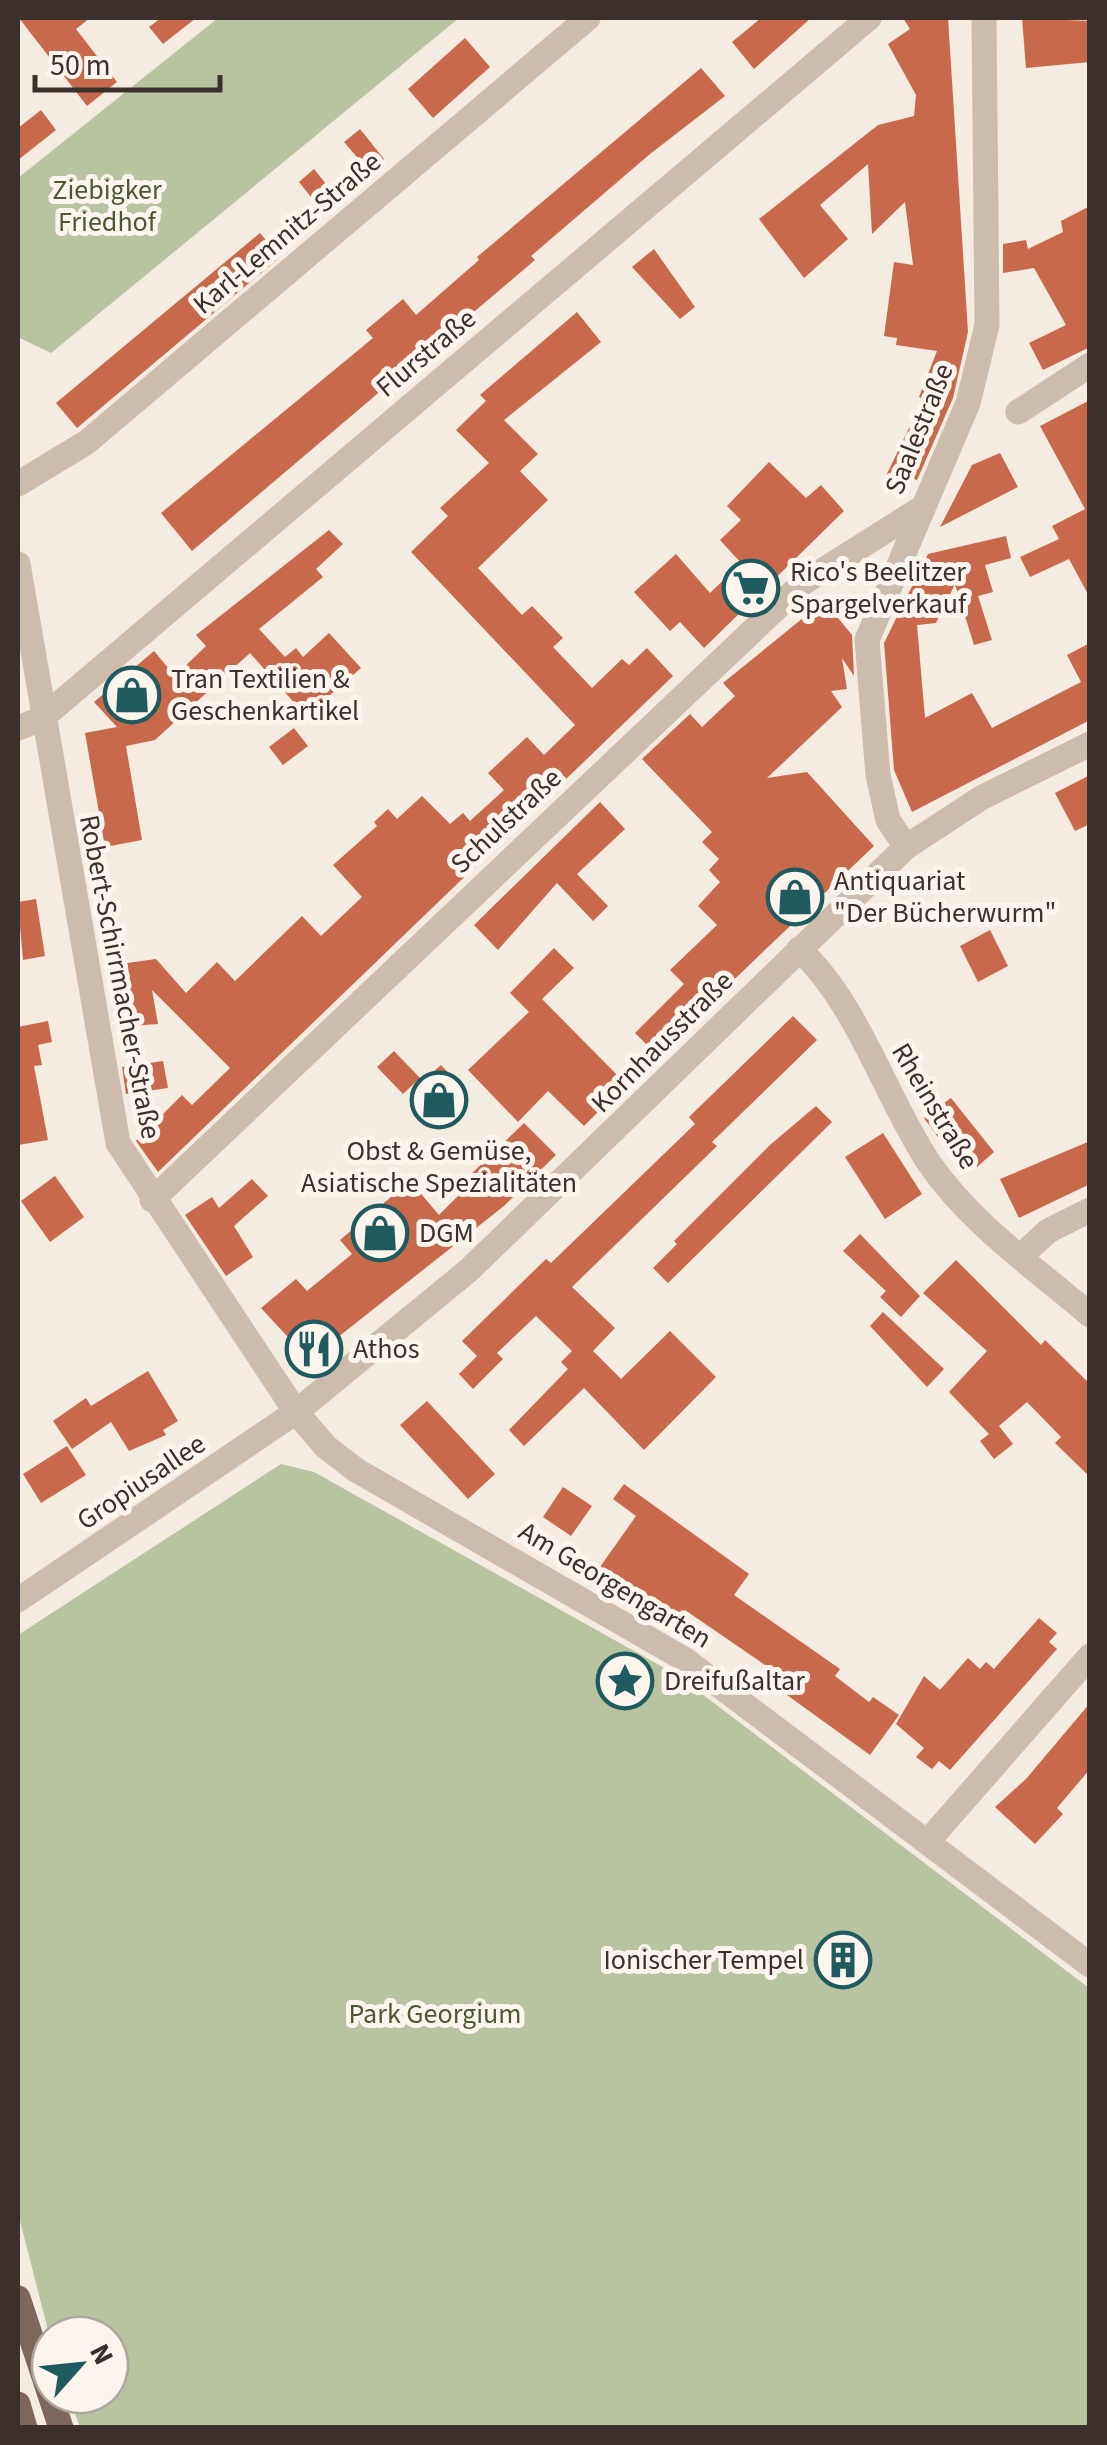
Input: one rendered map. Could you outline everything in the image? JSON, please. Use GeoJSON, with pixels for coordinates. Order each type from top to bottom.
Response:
{"type":"FeatureCollection","features":[{"type":"Feature","properties":{"kind":"main road"},"geometry":{"type":"LineString","coordinates":[[18,2298],[61,2428]]}},
{"type":"Feature","properties":{"kind":"main road"},"geometry":{"type":"LineString","coordinates":[[18,2404],[25,2428]]}},
{"type":"Feature","properties":{"kind":"street","name":"Karl-Lemnitz-Straße"},"geometry":{"type":"LineString","coordinates":[[18,484],[87,442],[588,18]]}},
{"type":"Feature","properties":{"kind":"street","name":"Flurstraße"},"geometry":{"type":"LineString","coordinates":[[29,724],[869,18]]}},
{"type":"Feature","properties":{"kind":"street","name":"Saalestraße"},"geometry":{"type":"LineString","coordinates":[[906,848],[885,809],[866,658],[871,624],[968,403],[987,325],[984,18]]}},
{"type":"Feature","properties":{"kind":"street"},"geometry":{"type":"LineString","coordinates":[[1018,412],[1090,366]]}},
{"type":"Feature","properties":{"kind":"street","name":"Schulstraße"},"geometry":{"type":"LineString","coordinates":[[152,1200],[803,583],[920,509]]}},
{"type":"Feature","properties":{"kind":"street","name":"Robert-Schirrmacher-Straße"},"geometry":{"type":"LineString","coordinates":[[18,564],[29,724],[112,1122],[127,1162],[296,1412]]}},
{"type":"Feature","properties":{"kind":"street","name":"Kornhausstraße"},"geometry":{"type":"LineString","coordinates":[[296,1412],[520,1224],[799,948],[906,848],[981,798],[1090,744]]}},
{"type":"Feature","properties":{"kind":"street","name":"Rheinstraße"},"geometry":{"type":"LineString","coordinates":[[799,948],[826,977],[913,1138],[942,1182],[1090,1315]]}},
{"type":"Feature","properties":{"kind":"street"},"geometry":{"type":"LineString","coordinates":[[1020,1256],[1048,1231],[1090,1210]]}},
{"type":"Feature","properties":{"kind":"street","name":"Gropiusallee"},"geometry":{"type":"LineString","coordinates":[[18,1600],[296,1412]]}},
{"type":"Feature","properties":{"kind":"street","name":"Am Georgengarten"},"geometry":{"type":"LineString","coordinates":[[296,1412],[347,1464],[684,1659],[1090,1965]]}},
{"type":"Feature","properties":{"kind":"street"},"geometry":{"type":"LineString","coordinates":[[929,1840],[1090,1656]]}},
{"type":"Feature","properties":{"kind":"green space","name":"Ziebigker Friedhof"},"geometry":{"type":"Polygon","coordinates":[[[218,18],[459,18],[51,353],[20,338],[18,178],[218,18]]]}},
{"type":"Feature","properties":{"kind":"green space","name":"Park Georgium"},"geometry":{"type":"Polygon","coordinates":[[[281,1464],[314,1472],[677,1675],[1089,1988],[1089,2427],[80,2427],[76,2415],[130,2415],[130,2315],[44,2315],[18,2213],[18,1635],[281,1464]]]}},
{"type":"Feature","properties":{"kind":"building"},"geometry":{"type":"Polygon","coordinates":[[[19,18],[90,18],[76,29],[117,82],[87,106],[19,18]]]}},
{"type":"Feature","properties":{"kind":"building"},"geometry":{"type":"Polygon","coordinates":[[[161,18],[196,18],[163,44],[149,27],[161,18]]]}},
{"type":"Feature","properties":{"kind":"building"},"geometry":{"type":"Polygon","coordinates":[[[761,18],[811,18],[754,69],[732,42],[761,18]]]}},
{"type":"Feature","properties":{"kind":"building"},"geometry":{"type":"Polygon","coordinates":[[[903,18],[948,18],[968,332],[953,398],[917,480],[911,478],[904,490],[884,480],[923,399],[919,397],[937,351],[896,345],[897,338],[884,336],[894,262],[913,265],[905,202],[872,234],[868,164],[820,205],[848,239],[804,278],[759,219],[878,125],[914,116],[916,95],[888,44],[910,29],[903,18]]]}},
{"type":"Feature","properties":{"kind":"building"},"geometry":{"type":"Polygon","coordinates":[[[1022,18],[1090,21],[1090,62],[1026,68],[1022,18]]]}},
{"type":"Feature","properties":{"kind":"building"},"geometry":{"type":"Polygon","coordinates":[[[465,38],[490,67],[433,118],[408,89],[465,38]]]}},
{"type":"Feature","properties":{"kind":"building"},"geometry":{"type":"Polygon","coordinates":[[[701,68],[725,96],[650,154],[531,256],[535,260],[192,551],[161,513],[373,338],[366,330],[403,299],[416,315],[479,260],[477,257],[701,68]]]}},
{"type":"Feature","properties":{"kind":"building"},"geometry":{"type":"Polygon","coordinates":[[[41,110],[56,130],[18,160],[18,128],[41,110]]]}},
{"type":"Feature","properties":{"kind":"building"},"geometry":{"type":"Polygon","coordinates":[[[360,129],[384,159],[369,171],[344,142],[360,129]]]}},
{"type":"Feature","properties":{"kind":"building"},"geometry":{"type":"Polygon","coordinates":[[[314,169],[338,199],[323,212],[299,182],[314,169]]]}},
{"type":"Feature","properties":{"kind":"building"},"geometry":{"type":"Polygon","coordinates":[[[1090,206],[1090,347],[1043,370],[1029,343],[1066,325],[1034,268],[1003,273],[1003,244],[1026,240],[1028,249],[1063,232],[1061,221],[1090,206]]]}},
{"type":"Feature","properties":{"kind":"building"},"geometry":{"type":"Polygon","coordinates":[[[260,233],[280,257],[77,428],[56,403],[260,233]]]}},
{"type":"Feature","properties":{"kind":"building"},"geometry":{"type":"Polygon","coordinates":[[[654,249],[695,307],[680,319],[632,267],[654,249]]]}},
{"type":"Feature","properties":{"kind":"building"},"geometry":{"type":"Polygon","coordinates":[[[577,312],[601,342],[504,420],[538,454],[520,471],[548,500],[478,568],[522,615],[532,606],[563,638],[553,647],[592,688],[622,659],[629,665],[647,648],[673,676],[158,1172],[136,1141],[182,1095],[192,1105],[230,1068],[152,990],[158,1024],[116,1027],[106,966],[156,959],[186,993],[217,962],[235,981],[302,916],[321,936],[362,897],[333,865],[377,826],[374,822],[388,809],[397,819],[422,796],[450,824],[463,813],[470,821],[504,790],[488,773],[527,737],[544,755],[575,725],[411,552],[448,516],[440,508],[489,463],[456,430],[486,401],[480,395],[577,312]]]}},
{"type":"Feature","properties":{"kind":"building"},"geometry":{"type":"Polygon","coordinates":[[[1090,400],[1090,598],[1069,559],[1030,577],[1020,557],[1059,539],[1052,526],[1085,509],[1040,426],[1090,400]]]}},
{"type":"Feature","properties":{"kind":"building"},"geometry":{"type":"Polygon","coordinates":[[[1000,453],[1018,487],[940,527],[972,465],[1000,453]]]}},
{"type":"Feature","properties":{"kind":"building"},"geometry":{"type":"Polygon","coordinates":[[[769,462],[806,498],[821,485],[844,511],[704,648],[680,622],[670,631],[634,592],[676,554],[710,593],[741,563],[720,540],[741,520],[727,506],[769,462]]]}},
{"type":"Feature","properties":{"kind":"building"},"geometry":{"type":"Polygon","coordinates":[[[329,530],[343,544],[316,569],[323,577],[259,629],[285,657],[296,648],[303,657],[329,633],[361,668],[306,716],[250,653],[155,740],[126,746],[142,840],[105,847],[85,733],[117,727],[94,702],[154,651],[175,676],[206,646],[196,635],[329,530]]]}},
{"type":"Feature","properties":{"kind":"building"},"geometry":{"type":"Polygon","coordinates":[[[1006,536],[1011,558],[985,565],[993,592],[978,596],[992,640],[974,645],[955,584],[936,623],[917,625],[925,718],[972,693],[992,728],[1081,682],[1067,655],[1090,643],[1090,720],[912,812],[894,770],[884,643],[928,554],[1006,536]]]}},
{"type":"Feature","properties":{"kind":"building"},"geometry":{"type":"Polygon","coordinates":[[[824,601],[852,635],[854,676],[842,658],[847,689],[831,691],[842,707],[767,778],[807,772],[874,846],[656,1054],[635,1033],[684,984],[670,970],[717,925],[698,906],[720,882],[709,870],[719,859],[702,842],[712,832],[642,759],[690,714],[702,727],[735,696],[723,683],[824,601]]]}},
{"type":"Feature","properties":{"kind":"building"},"geometry":{"type":"Polygon","coordinates":[[[294,728],[308,746],[283,765],[269,747],[294,728]]]}},
{"type":"Feature","properties":{"kind":"building"},"geometry":{"type":"Polygon","coordinates":[[[1090,775],[1090,824],[1075,831],[1055,793],[1090,775]]]}},
{"type":"Feature","properties":{"kind":"building"},"geometry":{"type":"Polygon","coordinates":[[[600,802],[625,829],[577,874],[608,906],[593,921],[557,883],[498,950],[474,925],[600,802]]]}},
{"type":"Feature","properties":{"kind":"building"},"geometry":{"type":"Polygon","coordinates":[[[36,899],[45,956],[23,960],[18,902],[36,899]]]}},
{"type":"Feature","properties":{"kind":"building"},"geometry":{"type":"Polygon","coordinates":[[[990,930],[1008,966],[978,982],[960,946],[990,930]]]}},
{"type":"Feature","properties":{"kind":"building"},"geometry":{"type":"Polygon","coordinates":[[[554,948],[574,968],[542,999],[626,1084],[584,1126],[548,1091],[518,1122],[468,1070],[529,1012],[510,993],[554,948]]]}},
{"type":"Feature","properties":{"kind":"building"},"geometry":{"type":"Polygon","coordinates":[[[793,1016],[817,1040],[712,1142],[717,1146],[572,1287],[615,1328],[593,1351],[621,1379],[670,1331],[716,1377],[644,1450],[584,1388],[524,1446],[509,1430],[568,1369],[561,1362],[572,1351],[536,1316],[497,1353],[503,1359],[473,1389],[459,1374],[477,1356],[462,1341],[546,1259],[551,1263],[695,1124],[689,1117],[793,1016]]]}},
{"type":"Feature","properties":{"kind":"building"},"geometry":{"type":"Polygon","coordinates":[[[48,1021],[52,1042],[38,1045],[42,1065],[34,1066],[48,1140],[18,1145],[18,1027],[48,1021]]]}},
{"type":"Feature","properties":{"kind":"building"},"geometry":{"type":"Polygon","coordinates":[[[394,1051],[420,1078],[403,1094],[377,1067],[394,1051]]]}},
{"type":"Feature","properties":{"kind":"building"},"geometry":{"type":"Polygon","coordinates":[[[163,1061],[168,1088],[126,1094],[122,1067],[163,1061]]]}},
{"type":"Feature","properties":{"kind":"building"},"geometry":{"type":"Polygon","coordinates":[[[441,1065],[458,1083],[427,1111],[410,1093],[441,1065]]]}},
{"type":"Feature","properties":{"kind":"building"},"geometry":{"type":"Polygon","coordinates":[[[951,1098],[994,1152],[977,1167],[953,1136],[943,1144],[924,1118],[951,1098]]]}},
{"type":"Feature","properties":{"kind":"building"},"geometry":{"type":"Polygon","coordinates":[[[816,1106],[832,1122],[668,1283],[653,1268],[677,1244],[674,1241],[770,1145],[816,1106]]]}},
{"type":"Feature","properties":{"kind":"building"},"geometry":{"type":"Polygon","coordinates":[[[524,1123],[556,1155],[504,1206],[309,1360],[261,1308],[296,1279],[307,1291],[352,1254],[340,1240],[410,1181],[439,1215],[466,1188],[462,1183],[524,1123]]]}},
{"type":"Feature","properties":{"kind":"building"},"geometry":{"type":"Polygon","coordinates":[[[883,1133],[922,1194],[885,1219],[845,1157],[883,1133]]]}},
{"type":"Feature","properties":{"kind":"building"},"geometry":{"type":"Polygon","coordinates":[[[1090,1141],[1090,1184],[1019,1218],[1000,1179],[1090,1141]]]}},
{"type":"Feature","properties":{"kind":"building"},"geometry":{"type":"Polygon","coordinates":[[[55,1176],[84,1217],[50,1242],[21,1201],[55,1176]]]}},
{"type":"Feature","properties":{"kind":"building"},"geometry":{"type":"Polygon","coordinates":[[[252,1179],[268,1196],[234,1226],[253,1257],[226,1276],[185,1215],[212,1197],[219,1208],[252,1179]]]}},
{"type":"Feature","properties":{"kind":"building"},"geometry":{"type":"Polygon","coordinates":[[[860,1234],[920,1296],[901,1317],[880,1297],[886,1291],[843,1251],[860,1234]]]}},
{"type":"Feature","properties":{"kind":"building"},"geometry":{"type":"Polygon","coordinates":[[[956,1260],[1041,1345],[1045,1340],[1090,1384],[1090,1477],[1055,1443],[1061,1437],[1027,1402],[999,1426],[1013,1444],[994,1459],[980,1441],[989,1434],[949,1392],[987,1351],[923,1293],[956,1260]]]}},
{"type":"Feature","properties":{"kind":"building"},"geometry":{"type":"Polygon","coordinates":[[[883,1312],[944,1369],[927,1387],[870,1326],[883,1312]]]}},
{"type":"Feature","properties":{"kind":"building"},"geometry":{"type":"Polygon","coordinates":[[[148,1371],[178,1421],[163,1430],[166,1435],[129,1451],[111,1422],[72,1449],[53,1421],[86,1398],[91,1406],[148,1371]]]}},
{"type":"Feature","properties":{"kind":"building"},"geometry":{"type":"Polygon","coordinates":[[[427,1401],[495,1474],[468,1499],[400,1425],[427,1401]]]}},
{"type":"Feature","properties":{"kind":"building"},"geometry":{"type":"Polygon","coordinates":[[[67,1446],[86,1475],[41,1503],[23,1474],[67,1446]]]}},
{"type":"Feature","properties":{"kind":"building"},"geometry":{"type":"Polygon","coordinates":[[[624,1484],[749,1574],[734,1595],[840,1669],[835,1676],[869,1702],[873,1697],[899,1715],[870,1755],[787,1695],[794,1685],[685,1610],[677,1623],[600,1567],[636,1516],[613,1499],[624,1484]]]}},
{"type":"Feature","properties":{"kind":"building"},"geometry":{"type":"Polygon","coordinates":[[[563,1487],[592,1506],[571,1536],[543,1517],[563,1487]]]}},
{"type":"Feature","properties":{"kind":"building"},"geometry":{"type":"Polygon","coordinates":[[[1039,1618],[1057,1633],[1049,1642],[1057,1649],[950,1770],[939,1761],[932,1769],[916,1757],[924,1748],[896,1724],[924,1676],[940,1690],[968,1658],[980,1669],[986,1662],[994,1669],[1039,1618]]]}},
{"type":"Feature","properties":{"kind":"building"},"geometry":{"type":"Polygon","coordinates":[[[1090,1703],[1090,1769],[1057,1808],[1063,1814],[1035,1844],[995,1807],[1026,1779],[1090,1703]]]}},
{"type":"Feature","properties":{"kind":"building","name":"Ionischer Tempel"},"geometry":{"type":"Polygon","coordinates":[[[843,1947],[852,1951],[856,1960],[852,1969],[843,1973],[834,1969],[830,1960],[834,1951],[843,1947]]]}},
{"type":"Feature","properties":{"kind":"place","name":"Rico's Beelitzer Spargelverkauf"},"geometry":{"type":"Point","coordinates":[751,588]}},
{"type":"Feature","properties":{"kind":"place","name":"Tran Textilien & Geschenkartikel"},"geometry":{"type":"Point","coordinates":[132,695]}},
{"type":"Feature","properties":{"kind":"place","name":"Antiquariat \"Der Bücherwurm\""},"geometry":{"type":"Point","coordinates":[795,897]}},
{"type":"Feature","properties":{"kind":"place","name":"Obst & Gemüse, Asiatische Spezialitäten"},"geometry":{"type":"Point","coordinates":[439,1100]}},
{"type":"Feature","properties":{"kind":"place","name":"DGM"},"geometry":{"type":"Point","coordinates":[380,1233]}},
{"type":"Feature","properties":{"kind":"place","name":"Athos"},"geometry":{"type":"Point","coordinates":[314,1349]}},
{"type":"Feature","properties":{"kind":"place","name":"Dreifußaltar"},"geometry":{"type":"Point","coordinates":[625,1681]}},
{"type":"Feature","properties":{"kind":"place","name":"Ionischer Tempel"},"geometry":{"type":"Point","coordinates":[843,1960]}}]}
